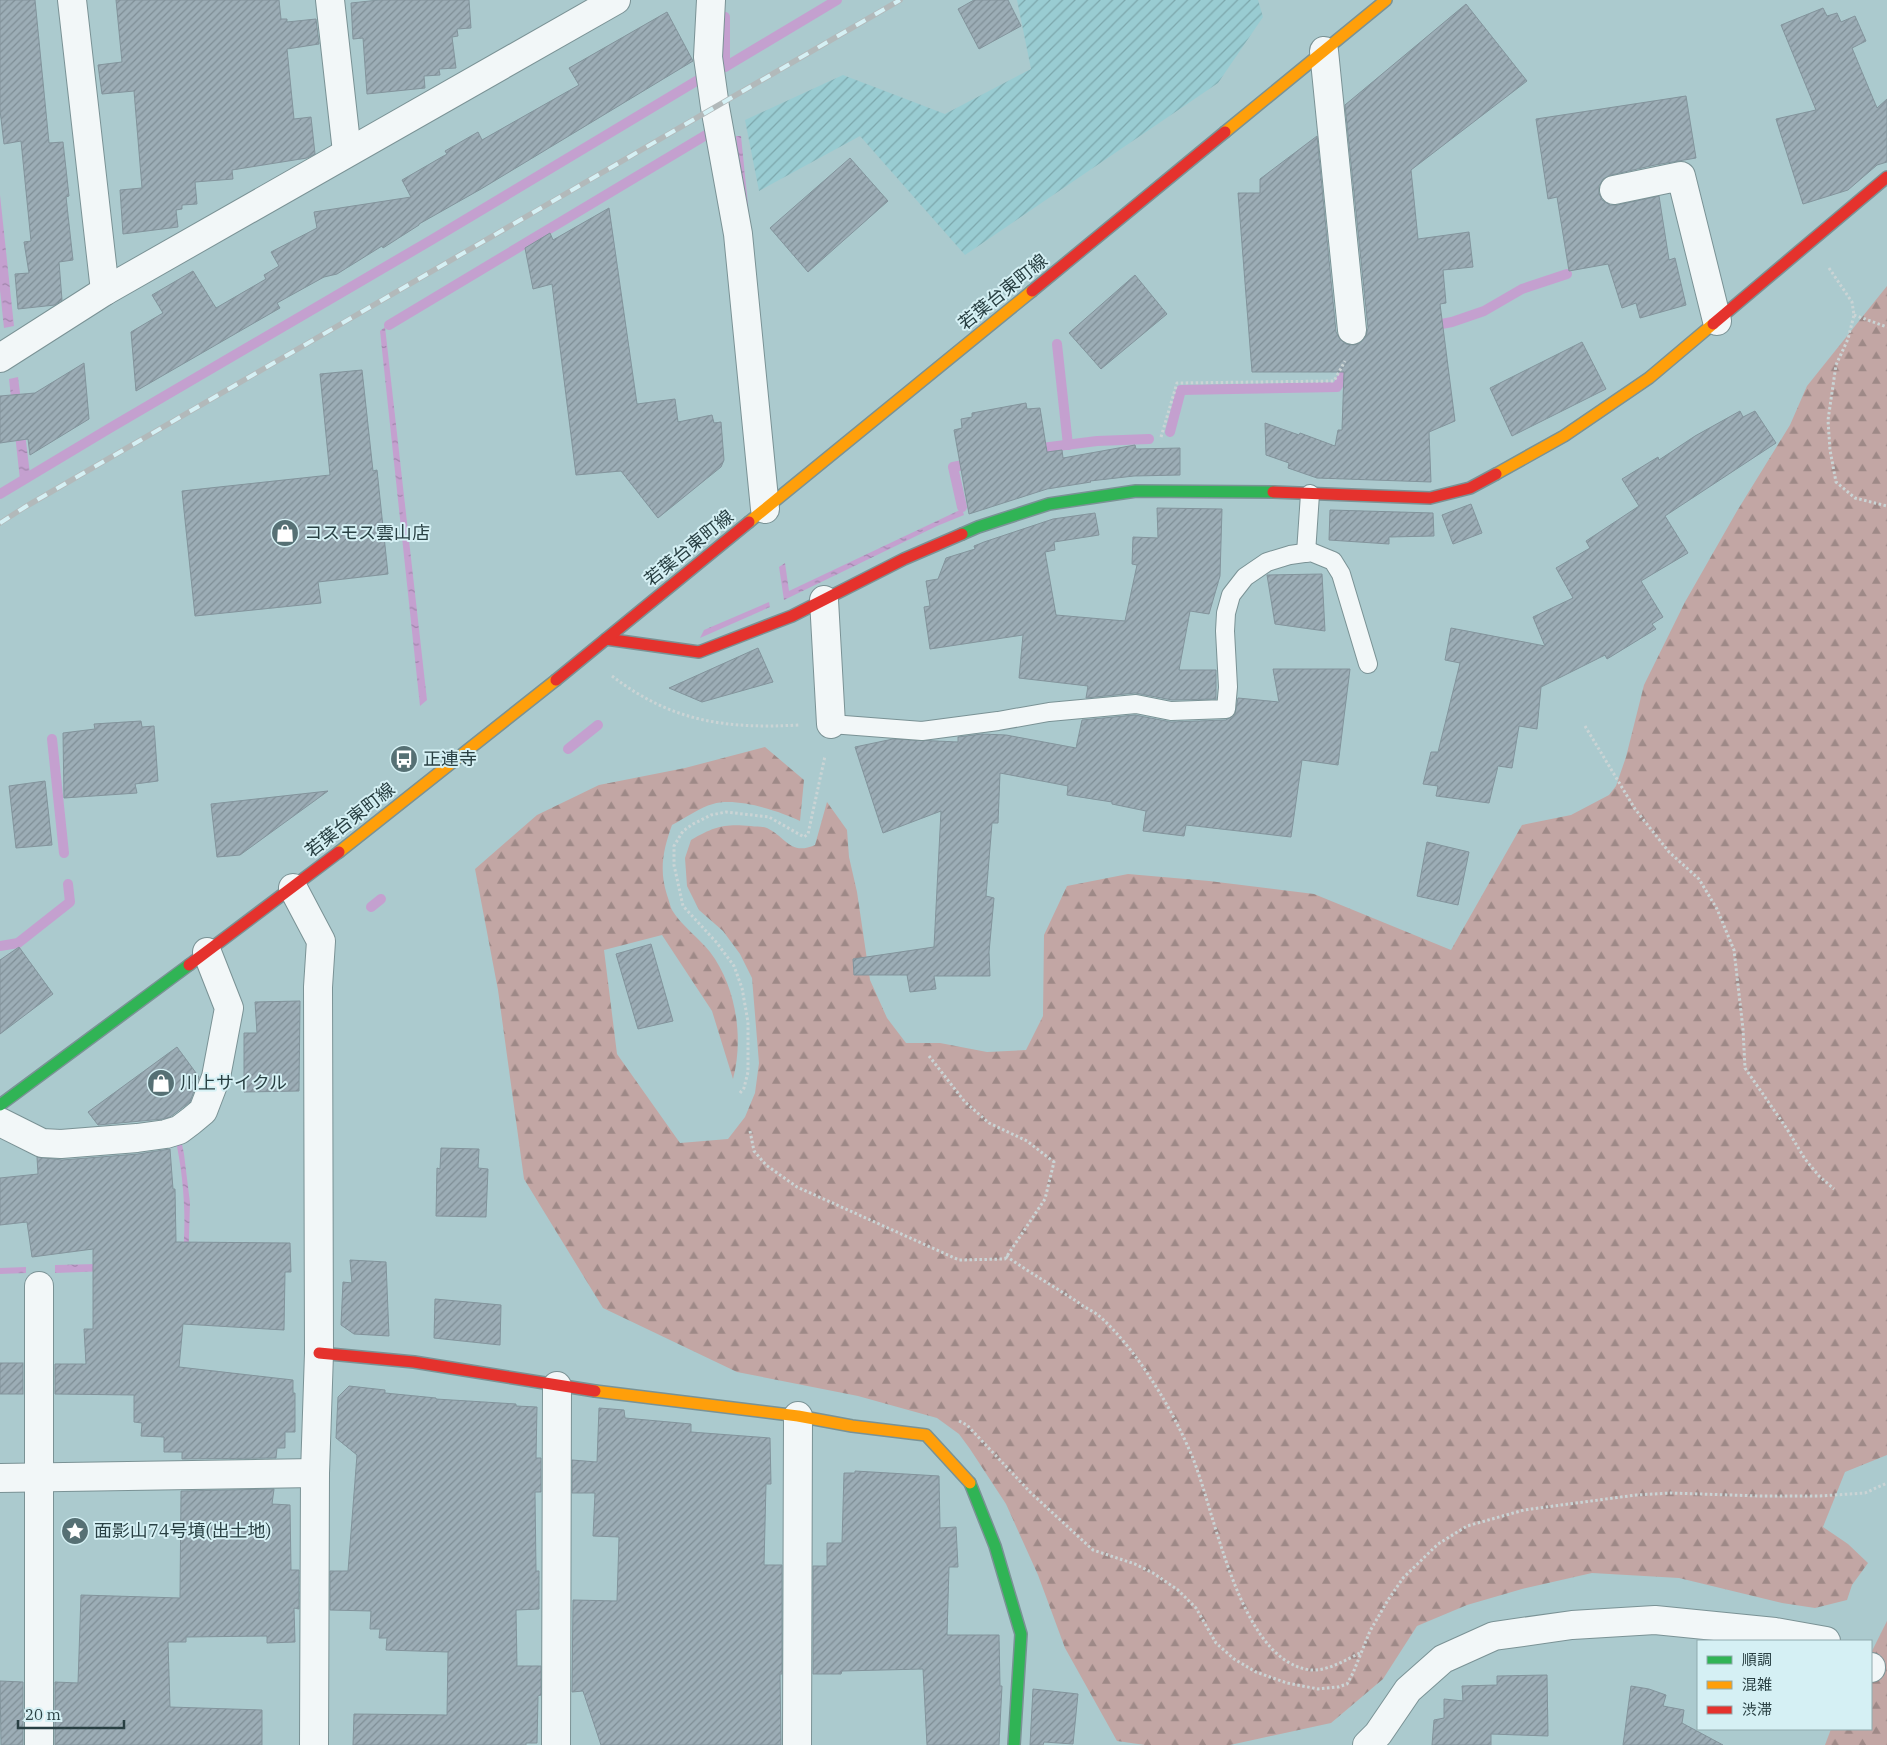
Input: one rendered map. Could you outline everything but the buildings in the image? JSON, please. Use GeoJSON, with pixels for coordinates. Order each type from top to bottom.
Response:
{"type":"FeatureCollection","features":[{"type":"Feature","properties":{"kind":"street"},"geometry":{"type":"LineString","coordinates":[[72,0],[105,291]]}},
{"type":"Feature","properties":{"kind":"street"},"geometry":{"type":"LineString","coordinates":[[330,0],[347,152]]}},
{"type":"Feature","properties":{"kind":"street"},"geometry":{"type":"LineString","coordinates":[[0,358],[105,291],[616,0]]}},
{"type":"Feature","properties":{"kind":"street"},"geometry":{"type":"LineString","coordinates":[[711,0],[708,57],[738,234],[765,509]]}},
{"type":"Feature","properties":{"kind":"street","name":"若葉台東町線"},"geometry":{"type":"LineString","coordinates":[[0,1105],[293,888],[586,656],[1386,0]]}},
{"type":"Feature","properties":{"kind":"street"},"geometry":{"type":"LineString","coordinates":[[1324,51],[1352,330]]}},
{"type":"Feature","properties":{"kind":"street"},"geometry":{"type":"LineString","coordinates":[[1614,190],[1681,176],[1717,321]]}},
{"type":"Feature","properties":{"kind":"street"},"geometry":{"type":"LineString","coordinates":[[606,639],[699,652],[792,616],[904,559],[978,527],[1049,504],[1136,491],[1230,491],[1430,498],[1470,488],[1564,436],[1649,378],[1887,177]]}},
{"type":"Feature","properties":{"kind":"street"},"geometry":{"type":"LineString","coordinates":[[824,600],[831,724]]}},
{"type":"Feature","properties":{"kind":"street"},"geometry":{"type":"LineString","coordinates":[[293,888],[321,941],[318,987],[319,1353],[314,1745]]}},
{"type":"Feature","properties":{"kind":"street"},"geometry":{"type":"LineString","coordinates":[[0,1122],[42,1143],[61,1144],[166,1134],[179,1130],[191,1122],[203,1111],[216,1077],[229,1008],[207,952]]}},
{"type":"Feature","properties":{"kind":"street"},"geometry":{"type":"LineString","coordinates":[[39,1286],[39,1745]]}},
{"type":"Feature","properties":{"kind":"street"},"geometry":{"type":"LineString","coordinates":[[319,1353],[414,1362],[557,1386],[798,1416],[852,1426],[926,1434],[969,1481],[995,1546],[1021,1634],[1014,1745]]}},
{"type":"Feature","properties":{"kind":"street"},"geometry":{"type":"LineString","coordinates":[[556,1745],[557,1386]]}},
{"type":"Feature","properties":{"kind":"street"},"geometry":{"type":"LineString","coordinates":[[797,1745],[798,1416]]}},
{"type":"Feature","properties":{"kind":"street"},"geometry":{"type":"LineString","coordinates":[[0,1478],[316,1473]]}},
{"type":"Feature","properties":{"kind":"street"},"geometry":{"type":"LineString","coordinates":[[1367,1745],[1378,1734],[1408,1690],[1443,1659],[1494,1636],[1572,1625],[1655,1620],[1775,1632],[1820,1640]]}},
{"type":"Feature","properties":{"kind":"lane"},"geometry":{"type":"LineString","coordinates":[[1306,553],[1310,494]]}},
{"type":"Feature","properties":{"kind":"lane"},"geometry":{"type":"LineString","coordinates":[[831,724],[922,731],[1049,712],[1136,704],[1171,711],[1226,709],[1225,631],[1226,614],[1231,594],[1245,577],[1267,562],[1290,555],[1311,552],[1334,561],[1342,574],[1368,664]]}},
{"type":"Feature","properties":{"kind":"path"},"geometry":{"type":"LineString","coordinates":[[1809,243],[1839,281],[1852,302],[1854,315],[1848,339],[1836,365],[1828,420],[1830,450],[1836,482],[1855,498],[1887,506]]}},
{"type":"Feature","properties":{"kind":"path"},"geometry":{"type":"LineString","coordinates":[[1854,315],[1887,327]]}},
{"type":"Feature","properties":{"kind":"path"},"geometry":{"type":"LineString","coordinates":[[1161,437],[1177,383],[1334,381],[1357,342],[1352,330]]}},
{"type":"Feature","properties":{"kind":"path"},"geometry":{"type":"LineString","coordinates":[[586,656],[633,692],[660,707],[688,716],[719,724],[759,728],[831,724],[808,834],[804,838],[769,817],[726,812],[711,815],[692,824],[683,831],[674,846],[674,865],[683,906],[717,943],[734,966],[742,988],[748,1022],[748,1072],[744,1088],[740,1092]]}},
{"type":"Feature","properties":{"kind":"path"},"geometry":{"type":"LineString","coordinates":[[1585,726],[1635,809],[1669,852],[1699,879],[1717,909],[1734,950],[1743,1029],[1745,1068],[1788,1129],[1805,1159],[1819,1176],[1834,1189]]}},
{"type":"Feature","properties":{"kind":"path"},"geometry":{"type":"LineString","coordinates":[[750,1131],[754,1151],[766,1165],[797,1187],[959,1260],[1005,1259],[1045,1199],[1054,1162],[1027,1141],[989,1123],[964,1102],[929,1056]]}},
{"type":"Feature","properties":{"kind":"path"},"geometry":{"type":"LineString","coordinates":[[1006,1256],[1098,1316],[1120,1339],[1148,1374],[1169,1408],[1192,1457],[1212,1521],[1247,1611],[1258,1631],[1275,1651],[1292,1665],[1306,1670],[1323,1669],[1362,1652]]}},
{"type":"Feature","properties":{"kind":"path"},"geometry":{"type":"LineString","coordinates":[[953,1418],[967,1425],[1031,1493],[1093,1550],[1135,1564],[1153,1573],[1178,1590],[1196,1608],[1216,1644],[1234,1659],[1256,1672],[1287,1683],[1318,1689],[1347,1684],[1370,1631],[1403,1578],[1415,1564],[1438,1544],[1467,1526],[1524,1510],[1636,1495],[1672,1493],[1820,1496],[1865,1493],[1887,1483]]}},
{"type":"Feature","properties":{"kind":"shaded area"},"geometry":{"type":"Polygon","coordinates":[[[1017,0],[1258,0],[1263,17],[1218,83],[965,255],[860,136],[759,191],[745,120],[843,75],[945,114],[1031,69],[1017,0]]]}},
{"type":"Feature","properties":{"kind":"green space"},"geometry":{"type":"Polygon","coordinates":[[[1887,286],[1887,1455],[1845,1472],[1823,1527],[1848,1544],[1868,1563],[1852,1585],[1847,1600],[1815,1608],[1782,1603],[1679,1578],[1592,1573],[1522,1589],[1467,1605],[1417,1626],[1383,1679],[1331,1723],[1230,1745],[1145,1745],[1117,1741],[1065,1648],[1038,1575],[1006,1504],[959,1434],[937,1418],[858,1396],[737,1372],[603,1308],[524,1179],[498,990],[475,869],[537,815],[599,785],[685,768],[765,747],[804,780],[800,821],[758,806],[723,802],[703,808],[672,825],[666,843],[663,877],[671,908],[680,921],[710,952],[726,980],[732,996],[738,1047],[733,1079],[712,1011],[662,935],[604,950],[617,1054],[680,1143],[728,1139],[745,1117],[755,1093],[759,1063],[752,978],[740,954],[723,931],[699,910],[687,886],[685,858],[691,840],[720,827],[733,825],[765,827],[794,847],[807,848],[815,845],[827,802],[847,830],[849,857],[857,892],[870,980],[887,1018],[906,1043],[940,1043],[987,1052],[1026,1050],[1043,1016],[1044,935],[1067,886],[1128,874],[1209,881],[1314,894],[1451,950],[1522,825],[1571,815],[1609,795],[1616,786],[1626,757],[1644,685],[1685,602],[1737,511],[1790,425],[1807,386],[1887,286]]]}},
{"type":"Feature","properties":{"kind":"green space"},"geometry":{"type":"Polygon","coordinates":[[[1887,1621],[1887,1745],[1825,1745],[1831,1730],[1872,1730],[1872,1651],[1887,1621]]]}},
{"type":"Feature","properties":{"kind":"water"},"geometry":{"type":"Polygon","coordinates":[[[736,136],[741,136],[770,422],[765,429],[736,136]]]}},
{"type":"Feature","properties":{"kind":"water"},"geometry":{"type":"Polygon","coordinates":[[[0,195],[14,326],[4,328],[0,290],[0,195]]]}},
{"type":"Feature","properties":{"kind":"water"},"geometry":{"type":"Polygon","coordinates":[[[385,327],[427,700],[420,706],[380,331],[385,327]]]}},
{"type":"Feature","properties":{"kind":"water"},"geometry":{"type":"Polygon","coordinates":[[[18,377],[30,474],[20,480],[9,379],[18,377]]]}},
{"type":"Feature","properties":{"kind":"water"},"geometry":{"type":"Polygon","coordinates":[[[962,509],[964,515],[937,526],[784,600],[779,567],[785,563],[789,591],[962,509]]]}},
{"type":"Feature","properties":{"kind":"water"},"geometry":{"type":"Polygon","coordinates":[[[769,602],[770,607],[700,638],[704,630],[769,602]]]}},
{"type":"Feature","properties":{"kind":"water"},"geometry":{"type":"Polygon","coordinates":[[[180,1135],[190,1203],[188,1268],[55,1273],[55,1265],[182,1262],[184,1199],[175,1137],[180,1135]]]}},
{"type":"Feature","properties":{"kind":"water"},"geometry":{"type":"Polygon","coordinates":[[[26,1267],[26,1273],[0,1274],[0,1268],[26,1267]]]}},
{"type":"Feature","properties":{"kind":"waterway"},"geometry":{"type":"LineString","coordinates":[[725,67],[837,0]]}},
{"type":"Feature","properties":{"kind":"waterway"},"geometry":{"type":"LineString","coordinates":[[725,17],[725,67]]}},
{"type":"Feature","properties":{"kind":"waterway"},"geometry":{"type":"LineString","coordinates":[[0,494],[433,239],[703,77]]}},
{"type":"Feature","properties":{"kind":"waterway"},"geometry":{"type":"LineString","coordinates":[[389,325],[706,135]]}},
{"type":"Feature","properties":{"kind":"waterway"},"geometry":{"type":"LineString","coordinates":[[1431,326],[1452,322],[1484,311],[1522,289],[1567,274]]}},
{"type":"Feature","properties":{"kind":"waterway"},"geometry":{"type":"LineString","coordinates":[[1057,344],[1068,445]]}},
{"type":"Feature","properties":{"kind":"waterway"},"geometry":{"type":"LineString","coordinates":[[1170,432],[1181,390],[1337,387],[1350,364]]}},
{"type":"Feature","properties":{"kind":"waterway"},"geometry":{"type":"LineString","coordinates":[[1034,449],[1097,441],[1149,439]]}},
{"type":"Feature","properties":{"kind":"waterway"},"geometry":{"type":"LineString","coordinates":[[962,507],[953,467],[973,463]]}},
{"type":"Feature","properties":{"kind":"waterway"},"geometry":{"type":"LineString","coordinates":[[568,749],[598,725]]}},
{"type":"Feature","properties":{"kind":"waterway"},"geometry":{"type":"LineString","coordinates":[[52,739],[64,853]]}},
{"type":"Feature","properties":{"kind":"waterway"},"geometry":{"type":"LineString","coordinates":[[0,946],[18,943],[70,902],[68,884]]}},
{"type":"Feature","properties":{"kind":"waterway"},"geometry":{"type":"LineString","coordinates":[[371,907],[381,899]]}},
{"type":"Feature","properties":{"kind":"railway"},"geometry":{"type":"LineString","coordinates":[[0,523],[900,0]]}},
{"type":"Feature","properties":{"kind":"traffic: fast"},"geometry":{"type":"LineString","coordinates":[[962,534],[1049,504],[1136,491],[1273,492]]}},
{"type":"Feature","properties":{"kind":"traffic: fast"},"geometry":{"type":"LineString","coordinates":[[0,1105],[189,965]]}},
{"type":"Feature","properties":{"kind":"traffic: fast"},"geometry":{"type":"LineString","coordinates":[[970,1483],[995,1546],[1021,1634],[1014,1745]]}},
{"type":"Feature","properties":{"kind":"traffic: slow"},"geometry":{"type":"LineString","coordinates":[[1225,132],[1386,0]]}},
{"type":"Feature","properties":{"kind":"traffic: slow"},"geometry":{"type":"LineString","coordinates":[[749,522],[1032,291]]}},
{"type":"Feature","properties":{"kind":"traffic: slow"},"geometry":{"type":"LineString","coordinates":[[1496,474],[1564,436],[1649,378],[1713,324]]}},
{"type":"Feature","properties":{"kind":"traffic: slow"},"geometry":{"type":"LineString","coordinates":[[339,852],[556,680]]}},
{"type":"Feature","properties":{"kind":"traffic: slow"},"geometry":{"type":"LineString","coordinates":[[595,1391],[798,1416],[852,1426],[926,1435],[970,1483]]}},
{"type":"Feature","properties":{"kind":"traffic: jam"},"geometry":{"type":"LineString","coordinates":[[1032,291],[1225,132]]}},
{"type":"Feature","properties":{"kind":"traffic: jam"},"geometry":{"type":"LineString","coordinates":[[1713,324],[1887,177]]}},
{"type":"Feature","properties":{"kind":"traffic: jam"},"geometry":{"type":"LineString","coordinates":[[1273,492],[1430,498],[1470,488],[1496,474]]}},
{"type":"Feature","properties":{"kind":"traffic: jam"},"geometry":{"type":"LineString","coordinates":[[556,680],[749,522]]}},
{"type":"Feature","properties":{"kind":"traffic: jam"},"geometry":{"type":"LineString","coordinates":[[606,639],[699,652],[792,616],[904,559],[962,534]]}},
{"type":"Feature","properties":{"kind":"traffic: jam"},"geometry":{"type":"LineString","coordinates":[[189,965],[339,852]]}},
{"type":"Feature","properties":{"kind":"traffic: jam"},"geometry":{"type":"LineString","coordinates":[[319,1353],[414,1362],[595,1391]]}},
{"type":"Feature","properties":{"kind":"place","name":"コスモス雲山店"},"geometry":{"type":"Point","coordinates":[285,533]}},
{"type":"Feature","properties":{"kind":"place","name":"正連寺"},"geometry":{"type":"Point","coordinates":[404,759]}},
{"type":"Feature","properties":{"kind":"place","name":"川上サイクル"},"geometry":{"type":"Point","coordinates":[161,1083]}},
{"type":"Feature","properties":{"kind":"place","name":"面影山74号墳(出土地)"},"geometry":{"type":"Point","coordinates":[75,1531]}}]}
